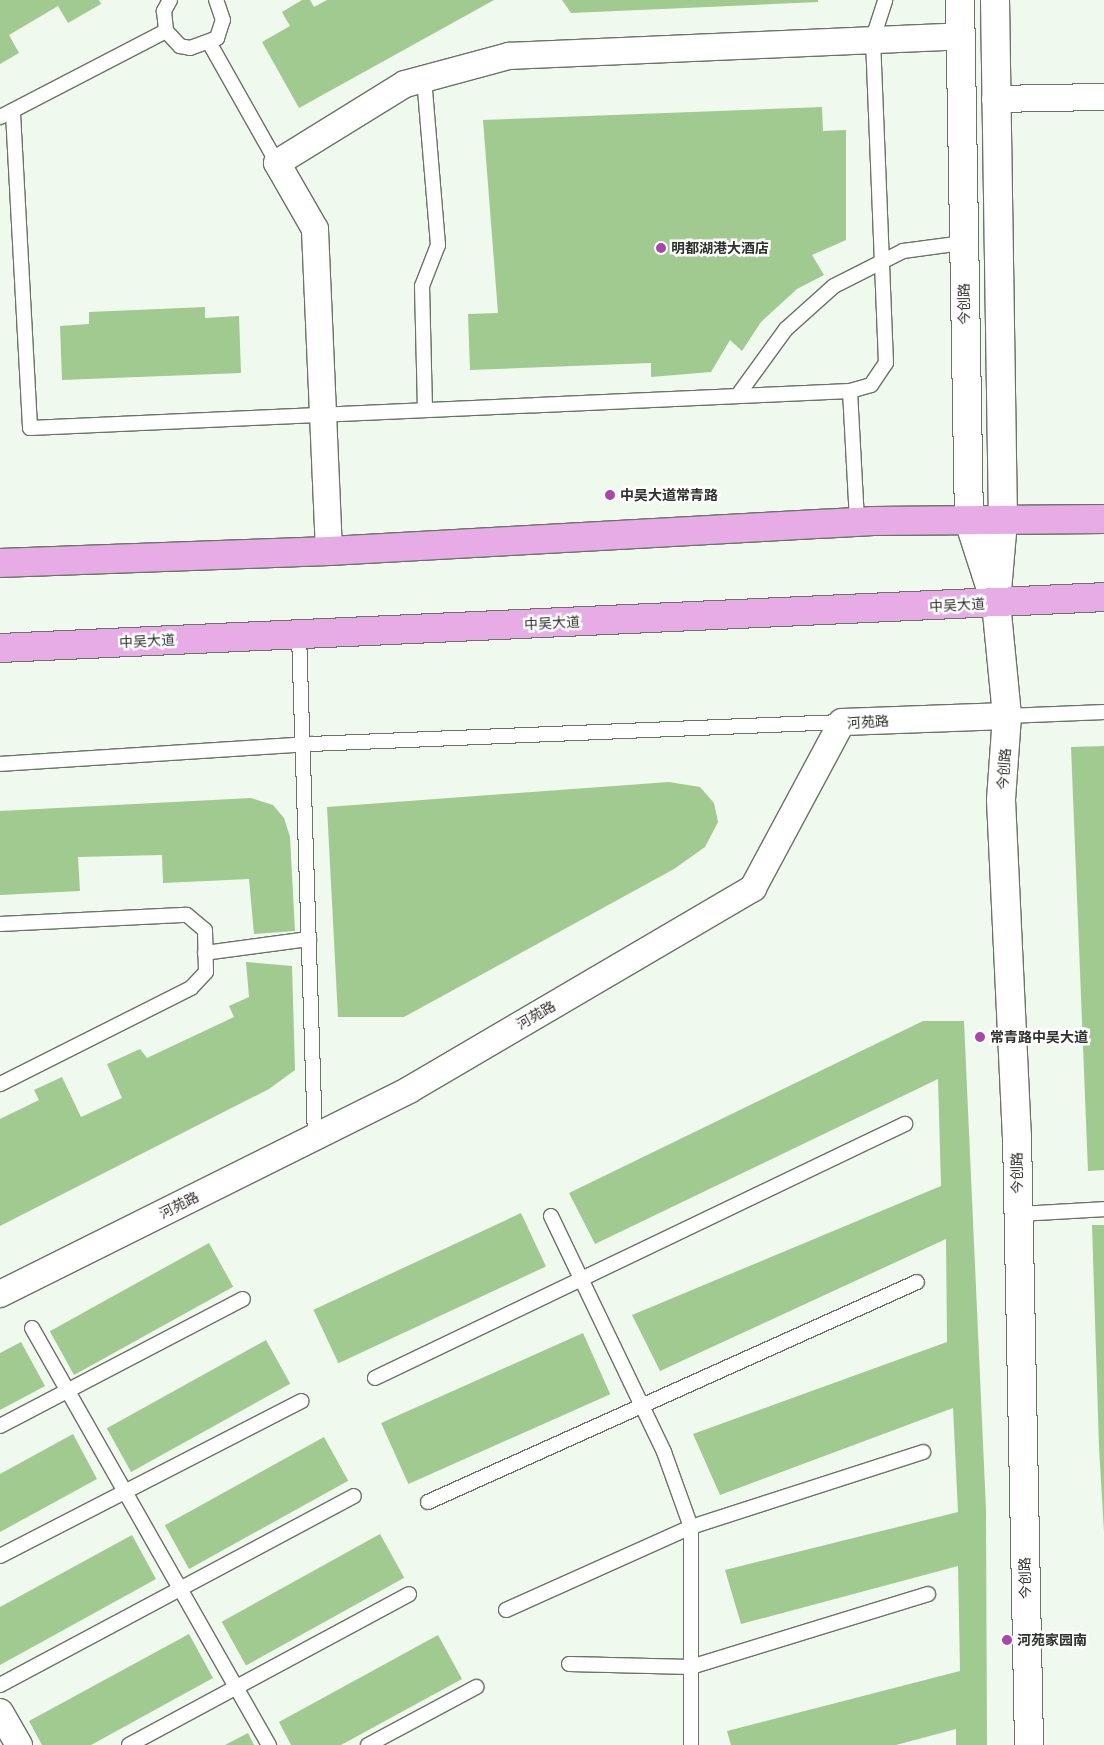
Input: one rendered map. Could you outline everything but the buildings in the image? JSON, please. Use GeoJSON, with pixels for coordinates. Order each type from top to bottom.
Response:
{"type":"FeatureCollection","features":[{"type":"Feature","properties":{"kind":"main road","name":"今创路"},"geometry":{"type":"LineString","coordinates":[[960,0],[969,520],[996,603]]}},
{"type":"Feature","properties":{"kind":"main road","name":"今创路"},"geometry":{"type":"LineString","coordinates":[[995,0],[995,99],[1004,521],[996,603],[1007,716],[1002,800],[1018,1214],[1029,1745]]}},
{"type":"Feature","properties":{"kind":"main road"},"geometry":{"type":"LineString","coordinates":[[0,563],[329,551],[858,522],[1104,519]]}},
{"type":"Feature","properties":{"kind":"main road","name":"中吴大道"},"geometry":{"type":"LineString","coordinates":[[0,648],[1104,597]]}},
{"type":"Feature","properties":{"kind":"street"},"geometry":{"type":"LineString","coordinates":[[329,551],[315,229],[278,163],[405,84],[509,56],[873,38],[961,36]]}},
{"type":"Feature","properties":{"kind":"street"},"geometry":{"type":"LineString","coordinates":[[995,99],[1104,97]]}},
{"type":"Feature","properties":{"kind":"street","name":"河苑路"},"geometry":{"type":"LineString","coordinates":[[0,1294],[409,1090],[753,888],[842,722],[1007,716]]}},
{"type":"Feature","properties":{"kind":"street"},"geometry":{"type":"LineString","coordinates":[[0,1712],[19,1745]]}},
{"type":"Feature","properties":{"kind":"lane"},"geometry":{"type":"LineString","coordinates":[[170,0],[164,11],[166,31],[180,46],[210,44]]}},
{"type":"Feature","properties":{"kind":"lane"},"geometry":{"type":"LineString","coordinates":[[166,31],[7,115],[30,428],[322,412],[850,391],[871,385],[886,363],[873,38],[885,0]]}},
{"type":"Feature","properties":{"kind":"lane"},"geometry":{"type":"LineString","coordinates":[[210,44],[224,20],[219,1]]}},
{"type":"Feature","properties":{"kind":"lane"},"geometry":{"type":"LineString","coordinates":[[210,44],[278,163]]}},
{"type":"Feature","properties":{"kind":"lane"},"geometry":{"type":"LineString","coordinates":[[424,78],[438,245],[422,286],[425,408]]}},
{"type":"Feature","properties":{"kind":"lane"},"geometry":{"type":"LineString","coordinates":[[738,395],[786,329],[834,286],[903,251],[963,243]]}},
{"type":"Feature","properties":{"kind":"lane"},"geometry":{"type":"LineString","coordinates":[[850,391],[858,522]]}},
{"type":"Feature","properties":{"kind":"lane"},"geometry":{"type":"LineString","coordinates":[[299,634],[316,1136]]}},
{"type":"Feature","properties":{"kind":"lane"},"geometry":{"type":"LineString","coordinates":[[1007,716],[1104,712]]}},
{"type":"Feature","properties":{"kind":"lane"},"geometry":{"type":"LineString","coordinates":[[0,764],[303,744],[842,722]]}},
{"type":"Feature","properties":{"kind":"lane"},"geometry":{"type":"LineString","coordinates":[[0,924],[187,916],[205,930],[206,972],[191,988],[0,1084]]}},
{"type":"Feature","properties":{"kind":"lane"},"geometry":{"type":"LineString","coordinates":[[205,953],[309,939]]}},
{"type":"Feature","properties":{"kind":"lane"},"geometry":{"type":"LineString","coordinates":[[375,1378],[905,1124]]}},
{"type":"Feature","properties":{"kind":"lane"},"geometry":{"type":"LineString","coordinates":[[1018,1214],[1104,1209]]}},
{"type":"Feature","properties":{"kind":"lane"},"geometry":{"type":"LineString","coordinates":[[551,1216],[642,1406],[691,1527],[691,1745]]}},
{"type":"Feature","properties":{"kind":"lane"},"geometry":{"type":"LineString","coordinates":[[428,1502],[917,1282]]}},
{"type":"Feature","properties":{"kind":"lane"},"geometry":{"type":"LineString","coordinates":[[0,1426],[243,1299]]}},
{"type":"Feature","properties":{"kind":"lane"},"geometry":{"type":"LineString","coordinates":[[32,1328],[269,1745]]}},
{"type":"Feature","properties":{"kind":"lane"},"geometry":{"type":"LineString","coordinates":[[0,1556],[302,1401]]}},
{"type":"Feature","properties":{"kind":"lane"},"geometry":{"type":"LineString","coordinates":[[506,1610],[691,1527],[923,1452]]}},
{"type":"Feature","properties":{"kind":"lane"},"geometry":{"type":"LineString","coordinates":[[0,1684],[354,1496]]}},
{"type":"Feature","properties":{"kind":"lane"},"geometry":{"type":"LineString","coordinates":[[129,1745],[409,1594]]}},
{"type":"Feature","properties":{"kind":"lane"},"geometry":{"type":"LineString","coordinates":[[569,1664],[691,1667],[928,1594]]}},
{"type":"Feature","properties":{"kind":"lane"},"geometry":{"type":"LineString","coordinates":[[368,1745],[476,1686]]}},
{"type":"Feature","properties":{"kind":"place","name":"明都湖港大酒店"},"geometry":{"type":"Point","coordinates":[661,248]}},
{"type":"Feature","properties":{"kind":"place","name":"中吴大道常青路"},"geometry":{"type":"Point","coordinates":[610,495]}},
{"type":"Feature","properties":{"kind":"place","name":"常青路中吴大道"},"geometry":{"type":"Point","coordinates":[980,1037]}},
{"type":"Feature","properties":{"kind":"place","name":"河苑家园南"},"geometry":{"type":"Point","coordinates":[1007,1640]}}]}
